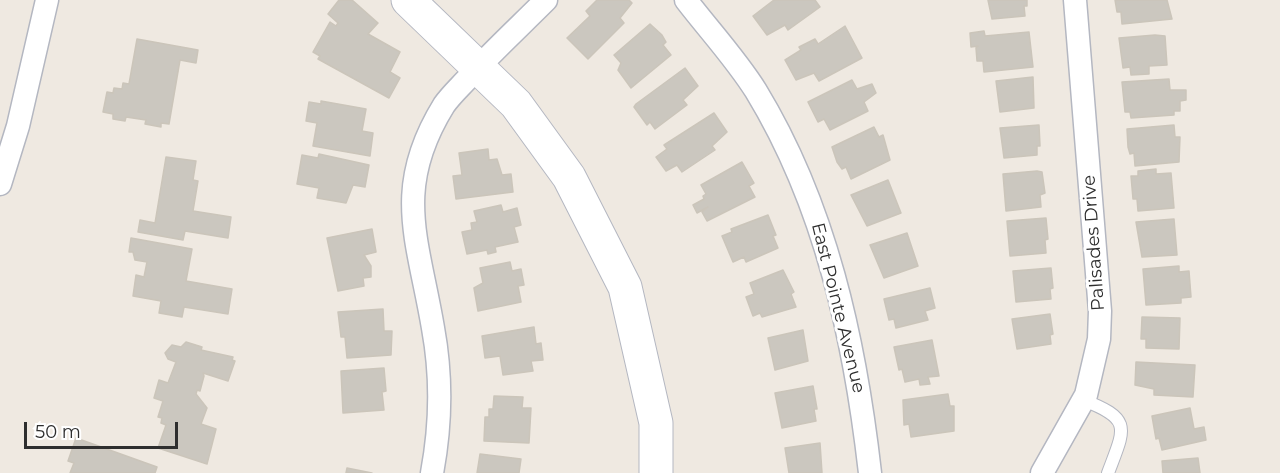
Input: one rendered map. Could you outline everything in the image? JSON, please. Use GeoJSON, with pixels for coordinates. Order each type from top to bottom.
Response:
{"type":"FeatureCollection","features":[{"type":"Feature","properties":{"kind":"main road"},"geometry":{"type":"LineString","coordinates":[[408,0],[516,104],[569,177],[625,287],[656,423],[656,473]]}},
{"type":"Feature","properties":{"kind":"street"},"geometry":{"type":"LineString","coordinates":[[0,184],[18,126],[47,0]]}},
{"type":"Feature","properties":{"kind":"street"},"geometry":{"type":"LineString","coordinates":[[432,473],[440,435],[439,378],[434,329],[413,229],[412,187],[419,153],[446,103],[478,67],[546,0]]}},
{"type":"Feature","properties":{"kind":"street","name":"East Pointe Avenue"},"geometry":{"type":"LineString","coordinates":[[687,0],[755,90],[805,187],[831,265],[863,409],[870,473]]}},
{"type":"Feature","properties":{"kind":"street","name":"Palisades Drive"},"geometry":{"type":"LineString","coordinates":[[1042,473],[1083,400],[1099,339],[1100,311],[1075,0]]}},
{"type":"Feature","properties":{"kind":"lane"},"geometry":{"type":"LineString","coordinates":[[1083,400],[1108,410],[1117,417],[1121,425],[1122,436],[1107,473]]}},
{"type":"Feature","properties":{"kind":"building"},"geometry":{"type":"Polygon","coordinates":[[[339,0],[352,0],[378,23],[368,34],[400,52],[390,72],[400,78],[389,98],[318,59],[320,56],[313,52],[330,22],[336,26],[338,23],[328,14],[339,0]]]}},
{"type":"Feature","properties":{"kind":"building"},"geometry":{"type":"Polygon","coordinates":[[[597,0],[629,0],[632,3],[620,18],[624,23],[588,59],[567,38],[590,16],[586,11],[597,0]]]}},
{"type":"Feature","properties":{"kind":"building"},"geometry":{"type":"Polygon","coordinates":[[[774,0],[815,0],[820,7],[788,30],[785,25],[767,35],[753,16],[774,0]]]}},
{"type":"Feature","properties":{"kind":"building"},"geometry":{"type":"Polygon","coordinates":[[[988,0],[1027,0],[1027,6],[1024,6],[1025,16],[992,19],[988,0]]]}},
{"type":"Feature","properties":{"kind":"building"},"geometry":{"type":"Polygon","coordinates":[[[1115,0],[1167,0],[1172,19],[1122,24],[1121,12],[1117,12],[1115,0]]]}},
{"type":"Feature","properties":{"kind":"building"},"geometry":{"type":"Polygon","coordinates":[[[650,24],[662,35],[666,42],[663,45],[671,55],[631,88],[618,70],[621,63],[614,55],[650,24]]]}},
{"type":"Feature","properties":{"kind":"building"},"geometry":{"type":"Polygon","coordinates":[[[845,26],[862,58],[819,81],[814,73],[796,80],[785,60],[801,50],[799,47],[815,39],[818,44],[845,26]]]}},
{"type":"Feature","properties":{"kind":"building"},"geometry":{"type":"Polygon","coordinates":[[[984,31],[985,36],[1029,32],[1033,67],[984,72],[983,61],[977,61],[976,48],[978,46],[971,47],[970,33],[984,31]]]}},
{"type":"Feature","properties":{"kind":"building"},"geometry":{"type":"Polygon","coordinates":[[[1165,36],[1167,65],[1149,66],[1149,74],[1131,75],[1130,67],[1123,68],[1119,38],[1165,36]]]}},
{"type":"Feature","properties":{"kind":"building"},"geometry":{"type":"Polygon","coordinates":[[[137,39],[198,50],[196,63],[180,60],[169,124],[161,123],[161,127],[145,124],[146,120],[126,117],[125,121],[113,119],[113,114],[103,112],[107,92],[113,93],[114,88],[122,89],[123,83],[129,84],[137,39]]]}},
{"type":"Feature","properties":{"kind":"building"},"geometry":{"type":"Polygon","coordinates":[[[685,68],[698,86],[683,100],[687,105],[655,129],[650,122],[647,125],[634,107],[636,104],[685,68]]]}},
{"type":"Feature","properties":{"kind":"building"},"geometry":{"type":"Polygon","coordinates":[[[1033,77],[1034,108],[1000,112],[996,81],[1033,77]]]}},
{"type":"Feature","properties":{"kind":"building"},"geometry":{"type":"Polygon","coordinates":[[[1169,79],[1170,90],[1186,90],[1186,100],[1180,101],[1180,111],[1174,111],[1174,115],[1131,118],[1130,112],[1125,112],[1122,82],[1169,79]]]}},
{"type":"Feature","properties":{"kind":"building"},"geometry":{"type":"Polygon","coordinates":[[[852,80],[857,89],[872,84],[876,93],[864,102],[868,111],[830,130],[824,119],[818,122],[808,102],[852,80]]]}},
{"type":"Feature","properties":{"kind":"building"},"geometry":{"type":"Polygon","coordinates":[[[321,101],[366,109],[362,131],[373,133],[370,156],[313,146],[317,123],[306,121],[309,102],[321,104],[321,101]]]}},
{"type":"Feature","properties":{"kind":"building"},"geometry":{"type":"Polygon","coordinates":[[[714,113],[727,132],[712,146],[715,150],[682,172],[677,165],[666,171],[656,157],[667,149],[664,145],[714,113]]]}},
{"type":"Feature","properties":{"kind":"building"},"geometry":{"type":"Polygon","coordinates":[[[1039,125],[1040,146],[1037,146],[1037,155],[1004,158],[1000,128],[1039,125]]]}},
{"type":"Feature","properties":{"kind":"building"},"geometry":{"type":"Polygon","coordinates":[[[1174,125],[1175,137],[1180,137],[1179,162],[1135,166],[1134,153],[1130,154],[1128,147],[1127,129],[1174,125]]]}},
{"type":"Feature","properties":{"kind":"building"},"geometry":{"type":"Polygon","coordinates":[[[874,127],[879,137],[883,135],[890,160],[851,179],[846,167],[842,169],[837,162],[832,147],[874,127]]]}},
{"type":"Feature","properties":{"kind":"building"},"geometry":{"type":"Polygon","coordinates":[[[488,149],[489,160],[497,159],[502,175],[511,174],[513,192],[456,199],[453,176],[462,175],[459,153],[488,149]]]}},
{"type":"Feature","properties":{"kind":"building"},"geometry":{"type":"Polygon","coordinates":[[[319,154],[369,165],[365,187],[353,185],[346,203],[317,198],[319,188],[297,184],[302,155],[318,158],[319,154]]]}},
{"type":"Feature","properties":{"kind":"building"},"geometry":{"type":"Polygon","coordinates":[[[166,157],[196,161],[193,180],[198,181],[193,211],[231,217],[228,238],[185,231],[183,240],[138,232],[140,220],[155,223],[166,157]]]}},
{"type":"Feature","properties":{"kind":"building"},"geometry":{"type":"Polygon","coordinates":[[[742,162],[754,183],[749,186],[755,197],[707,221],[702,212],[708,207],[697,213],[693,205],[704,199],[703,196],[706,194],[701,185],[742,162]]]}},
{"type":"Feature","properties":{"kind":"building"},"geometry":{"type":"Polygon","coordinates":[[[1156,169],[1156,174],[1171,173],[1174,208],[1138,211],[1137,199],[1133,199],[1131,176],[1138,176],[1138,171],[1156,169]]]}},
{"type":"Feature","properties":{"kind":"building"},"geometry":{"type":"Polygon","coordinates":[[[1042,172],[1045,193],[1040,195],[1041,207],[1006,211],[1003,174],[1042,172]]]}},
{"type":"Feature","properties":{"kind":"building"},"geometry":{"type":"Polygon","coordinates":[[[888,180],[901,213],[867,226],[851,195],[888,180]]]}},
{"type":"Feature","properties":{"kind":"building"},"geometry":{"type":"Polygon","coordinates":[[[501,205],[503,212],[517,208],[521,225],[514,227],[518,242],[495,247],[496,252],[488,254],[487,250],[467,254],[462,232],[472,230],[471,223],[477,222],[474,211],[501,205]]]}},
{"type":"Feature","properties":{"kind":"building"},"geometry":{"type":"Polygon","coordinates":[[[768,215],[776,235],[773,236],[778,248],[746,262],[744,257],[733,262],[722,236],[732,232],[731,229],[768,215]]]}},
{"type":"Feature","properties":{"kind":"building"},"geometry":{"type":"Polygon","coordinates":[[[1046,218],[1048,239],[1045,240],[1046,253],[1010,256],[1007,221],[1046,218]]]}},
{"type":"Feature","properties":{"kind":"building"},"geometry":{"type":"Polygon","coordinates":[[[1174,219],[1177,255],[1142,257],[1136,222],[1174,219]]]}},
{"type":"Feature","properties":{"kind":"building"},"geometry":{"type":"Polygon","coordinates":[[[372,229],[376,252],[364,255],[371,266],[371,277],[363,278],[364,286],[338,291],[327,238],[372,229]]]}},
{"type":"Feature","properties":{"kind":"building"},"geometry":{"type":"Polygon","coordinates":[[[907,233],[918,266],[884,278],[870,245],[907,233]]]}},
{"type":"Feature","properties":{"kind":"building"},"geometry":{"type":"Polygon","coordinates":[[[131,238],[192,249],[186,281],[232,289],[228,314],[184,307],[182,317],[159,313],[161,301],[133,296],[136,275],[144,277],[147,262],[135,260],[133,252],[129,252],[131,238]]]}},
{"type":"Feature","properties":{"kind":"building"},"geometry":{"type":"Polygon","coordinates":[[[510,262],[512,271],[521,269],[524,285],[518,286],[521,302],[478,311],[474,288],[483,283],[480,268],[510,262]]]}},
{"type":"Feature","properties":{"kind":"building"},"geometry":{"type":"Polygon","coordinates":[[[1179,266],[1179,272],[1189,271],[1191,297],[1181,298],[1181,303],[1146,305],[1143,269],[1179,266]]]}},
{"type":"Feature","properties":{"kind":"building"},"geometry":{"type":"Polygon","coordinates":[[[1051,268],[1053,288],[1050,289],[1051,299],[1016,302],[1013,271],[1051,268]]]}},
{"type":"Feature","properties":{"kind":"building"},"geometry":{"type":"Polygon","coordinates":[[[783,270],[794,292],[791,294],[796,307],[762,317],[760,313],[753,316],[746,297],[754,294],[750,283],[783,270]]]}},
{"type":"Feature","properties":{"kind":"building"},"geometry":{"type":"Polygon","coordinates":[[[930,288],[935,308],[925,311],[928,320],[896,328],[894,319],[889,320],[884,299],[930,288]]]}},
{"type":"Feature","properties":{"kind":"building"},"geometry":{"type":"Polygon","coordinates":[[[383,309],[384,331],[392,331],[391,355],[347,358],[345,337],[341,337],[338,312],[383,309]]]}},
{"type":"Feature","properties":{"kind":"building"},"geometry":{"type":"Polygon","coordinates":[[[1050,314],[1053,334],[1050,335],[1051,344],[1017,349],[1012,319],[1050,314]]]}},
{"type":"Feature","properties":{"kind":"building"},"geometry":{"type":"Polygon","coordinates":[[[1142,317],[1180,318],[1179,349],[1146,348],[1146,339],[1141,339],[1142,317]]]}},
{"type":"Feature","properties":{"kind":"building"},"geometry":{"type":"Polygon","coordinates":[[[534,327],[536,344],[541,343],[543,360],[531,361],[533,371],[503,375],[500,356],[485,358],[482,336],[534,327]]]}},
{"type":"Feature","properties":{"kind":"building"},"geometry":{"type":"Polygon","coordinates":[[[803,330],[808,361],[775,370],[768,338],[803,330]]]}},
{"type":"Feature","properties":{"kind":"building"},"geometry":{"type":"Polygon","coordinates":[[[932,340],[939,376],[928,377],[930,384],[920,385],[919,379],[905,382],[902,369],[899,370],[894,347],[932,340]]]}},
{"type":"Feature","properties":{"kind":"building"},"geometry":{"type":"Polygon","coordinates":[[[186,342],[202,347],[201,350],[233,357],[232,360],[235,361],[228,381],[203,373],[200,391],[197,390],[196,394],[207,408],[201,424],[216,429],[207,464],[158,448],[166,425],[161,423],[162,418],[158,417],[163,401],[154,398],[159,380],[168,383],[176,362],[168,359],[165,353],[172,345],[181,347],[186,342]]]}},
{"type":"Feature","properties":{"kind":"building"},"geometry":{"type":"Polygon","coordinates":[[[1136,362],[1195,365],[1193,397],[1154,395],[1154,389],[1135,385],[1136,362]]]}},
{"type":"Feature","properties":{"kind":"building"},"geometry":{"type":"Polygon","coordinates":[[[384,368],[386,391],[382,392],[384,410],[343,413],[341,371],[384,368]]]}},
{"type":"Feature","properties":{"kind":"building"},"geometry":{"type":"Polygon","coordinates":[[[813,386],[817,409],[814,409],[816,421],[782,428],[775,393],[813,386]]]}},
{"type":"Feature","properties":{"kind":"building"},"geometry":{"type":"Polygon","coordinates":[[[948,394],[950,406],[954,406],[954,431],[911,437],[909,424],[904,425],[903,400],[948,394]]]}},
{"type":"Feature","properties":{"kind":"building"},"geometry":{"type":"Polygon","coordinates":[[[494,396],[523,397],[522,408],[531,408],[529,443],[484,441],[485,417],[489,417],[489,409],[493,409],[494,396]]]}},
{"type":"Feature","properties":{"kind":"building"},"geometry":{"type":"Polygon","coordinates":[[[1190,408],[1194,429],[1204,427],[1206,440],[1162,450],[1159,438],[1156,439],[1152,416],[1190,408]]]}},
{"type":"Feature","properties":{"kind":"building"},"geometry":{"type":"Polygon","coordinates":[[[76,438],[157,467],[155,473],[70,473],[74,463],[68,461],[76,438]]]}},
{"type":"Feature","properties":{"kind":"building"},"geometry":{"type":"Polygon","coordinates":[[[820,443],[822,473],[789,473],[785,448],[820,443]]]}},
{"type":"Feature","properties":{"kind":"building"},"geometry":{"type":"Polygon","coordinates":[[[480,454],[521,459],[519,473],[477,473],[480,454]]]}},
{"type":"Feature","properties":{"kind":"building"},"geometry":{"type":"Polygon","coordinates":[[[1198,458],[1200,473],[1163,473],[1162,461],[1198,458]]]}},
{"type":"Feature","properties":{"kind":"building"},"geometry":{"type":"Polygon","coordinates":[[[347,468],[372,473],[346,473],[347,468]]]}}]}
